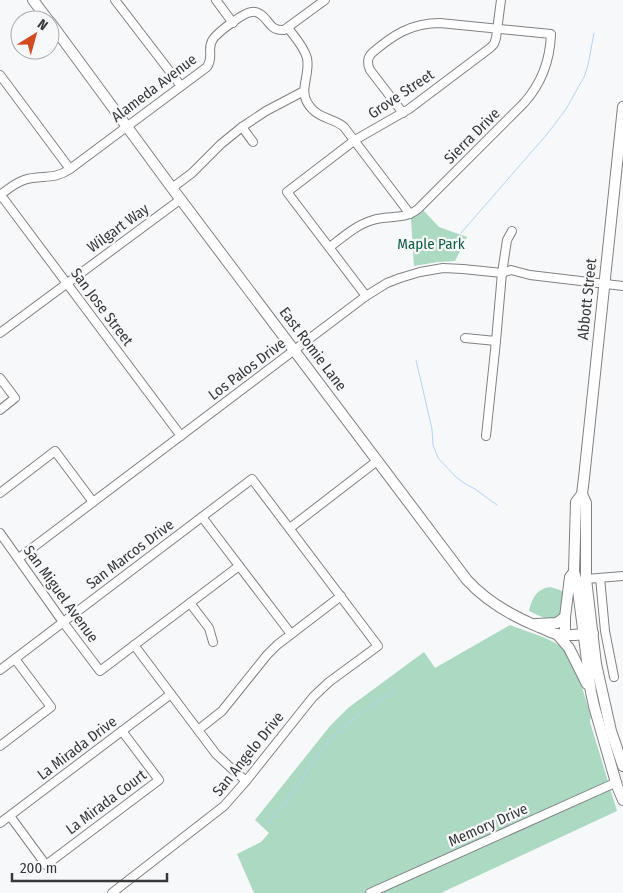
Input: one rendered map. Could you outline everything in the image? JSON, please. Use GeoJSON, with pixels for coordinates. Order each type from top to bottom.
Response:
{"type":"FeatureCollection","features":[{"type":"Feature","properties":{"kind":"main road","name":"East Romie Lane"},"geometry":{"type":"LineString","coordinates":[[33,0],[41,10]]}},
{"type":"Feature","properties":{"kind":"main road","name":"East Romie Lane"},"geometry":{"type":"LineString","coordinates":[[60,36],[172,188],[473,586],[496,606],[532,624],[561,635],[588,634]]}},
{"type":"Feature","properties":{"kind":"main road","name":"Abbott Street"},"geometry":{"type":"LineString","coordinates":[[623,107],[582,494],[586,503],[586,579],[591,692],[623,800]]}},
{"type":"Feature","properties":{"kind":"main road","name":"Abbott Street"},"geometry":{"type":"LineString","coordinates":[[582,494],[576,502],[574,572],[611,731],[623,766]]}},
{"type":"Feature","properties":{"kind":"main road"},"geometry":{"type":"LineString","coordinates":[[574,572],[570,577],[561,635],[570,648],[591,692]]}},
{"type":"Feature","properties":{"kind":"main road"},"geometry":{"type":"LineString","coordinates":[[532,624],[557,623],[565,617]]}},
{"type":"Feature","properties":{"kind":"street"},"geometry":{"type":"LineString","coordinates":[[115,0],[181,86]]}},
{"type":"Feature","properties":{"kind":"street"},"geometry":{"type":"LineString","coordinates":[[216,0],[233,22]]}},
{"type":"Feature","properties":{"kind":"street","name":"Grove Street"},"geometry":{"type":"LineString","coordinates":[[330,248],[287,192],[355,140],[403,113],[490,48],[495,41],[498,29],[501,0]]}},
{"type":"Feature","properties":{"kind":"street"},"geometry":{"type":"LineString","coordinates":[[323,1],[288,28],[302,46],[306,57],[308,69],[304,91],[307,101],[313,110],[321,116],[341,124],[348,130],[410,214],[367,222],[330,248],[366,296]]}},
{"type":"Feature","properties":{"kind":"street","name":"Alameda Avenue"},"geometry":{"type":"LineString","coordinates":[[0,195],[23,180],[55,177],[70,169],[208,65],[211,59],[210,46],[212,40],[245,14],[254,11],[262,15],[274,28],[280,30],[288,28]]}},
{"type":"Feature","properties":{"kind":"street"},"geometry":{"type":"LineString","coordinates":[[403,113],[370,70],[368,59],[372,52],[404,30],[423,24],[440,23],[498,29]]}},
{"type":"Feature","properties":{"kind":"street","name":"Sierra Drive"},"geometry":{"type":"LineString","coordinates":[[410,214],[418,209],[524,103],[539,82],[546,67],[550,34],[498,29]]}},
{"type":"Feature","properties":{"kind":"street"},"geometry":{"type":"LineString","coordinates":[[0,75],[70,169]]}},
{"type":"Feature","properties":{"kind":"street"},"geometry":{"type":"LineString","coordinates":[[172,188],[242,127],[266,111],[304,91]]}},
{"type":"Feature","properties":{"kind":"street"},"geometry":{"type":"LineString","coordinates":[[242,127],[253,142]]}},
{"type":"Feature","properties":{"kind":"street","name":"San Jose Street"},"geometry":{"type":"LineString","coordinates":[[0,195],[181,436]]}},
{"type":"Feature","properties":{"kind":"street","name":"Wilgart Way"},"geometry":{"type":"LineString","coordinates":[[0,333],[181,199]]}},
{"type":"Feature","properties":{"kind":"street"},"geometry":{"type":"LineString","coordinates":[[486,436],[502,273],[507,240],[512,231]]}},
{"type":"Feature","properties":{"kind":"street","name":"Los Palos Drive"},"geometry":{"type":"LineString","coordinates":[[19,558],[366,296],[393,280],[426,270],[452,268],[502,273],[511,270],[530,275],[623,286]]}},
{"type":"Feature","properties":{"kind":"street"},"geometry":{"type":"LineString","coordinates":[[466,338],[496,340]]}},
{"type":"Feature","properties":{"kind":"street"},"geometry":{"type":"LineString","coordinates":[[0,378],[15,398],[0,410]]}},
{"type":"Feature","properties":{"kind":"street"},"geometry":{"type":"LineString","coordinates":[[0,492],[55,451],[93,502]]}},
{"type":"Feature","properties":{"kind":"street"},"geometry":{"type":"LineString","coordinates":[[198,730],[222,711],[273,649],[341,596],[290,528],[377,461]]}},
{"type":"Feature","properties":{"kind":"street","name":"San Marcos Drive"},"geometry":{"type":"LineString","coordinates":[[0,670],[252,479],[290,528]]}},
{"type":"Feature","properties":{"kind":"street"},"geometry":{"type":"LineString","coordinates":[[202,517],[290,634]]}},
{"type":"Feature","properties":{"kind":"street","name":"San Miguel Avenue"},"geometry":{"type":"LineString","coordinates":[[0,532],[100,671],[134,645]]}},
{"type":"Feature","properties":{"kind":"street"},"geometry":{"type":"LineString","coordinates":[[239,566],[134,645],[224,762],[246,780]]}},
{"type":"Feature","properties":{"kind":"street"},"geometry":{"type":"LineString","coordinates":[[586,579],[623,576]]}},
{"type":"Feature","properties":{"kind":"street"},"geometry":{"type":"LineString","coordinates":[[600,578],[605,631],[614,677]]}},
{"type":"Feature","properties":{"kind":"street","name":"San Angelo Drive"},"geometry":{"type":"LineString","coordinates":[[112,893],[229,801],[313,697],[378,646],[341,596]]}},
{"type":"Feature","properties":{"kind":"street"},"geometry":{"type":"LineString","coordinates":[[190,603],[209,628],[213,642]]}},
{"type":"Feature","properties":{"kind":"street"},"geometry":{"type":"LineString","coordinates":[[0,746],[51,707],[15,659]]}},
{"type":"Feature","properties":{"kind":"street","name":"La Mirada Drive"},"geometry":{"type":"LineString","coordinates":[[0,823],[171,694]]}},
{"type":"Feature","properties":{"kind":"street","name":"La Mirada Court"},"geometry":{"type":"LineString","coordinates":[[10,816],[46,865],[159,780],[122,731]]}},
{"type":"Feature","properties":{"kind":"street","name":"Memory Drive"},"geometry":{"type":"LineString","coordinates":[[370,893],[617,782]]}},
{"type":"Feature","properties":{"kind":"green space","name":"Maple Park"},"geometry":{"type":"Polygon","coordinates":[[[423,210],[439,227],[467,237],[455,261],[414,266],[411,219],[423,210]]]}},
{"type":"Feature","properties":{"kind":"green space"},"geometry":{"type":"Polygon","coordinates":[[[550,587],[564,593],[560,615],[549,619],[529,611],[535,595],[541,590],[550,587]]]}},
{"type":"Feature","properties":{"kind":"green space"},"geometry":{"type":"Polygon","coordinates":[[[510,625],[555,643],[565,651],[570,659],[579,678],[591,716],[590,722],[617,811],[441,893],[254,893],[237,854],[261,842],[269,833],[255,820],[330,726],[348,708],[424,652],[435,668],[510,625]]]}},
{"type":"Feature","properties":{"kind":"waterway"},"geometry":{"type":"LineString","coordinates":[[461,233],[548,133],[566,109],[584,77],[594,33]]}},
{"type":"Feature","properties":{"kind":"waterway"},"geometry":{"type":"LineString","coordinates":[[416,360],[432,429],[433,445],[438,458],[456,477],[497,505]]}},
{"type":"Feature","properties":{"kind":"waterway"},"geometry":{"type":"LineString","coordinates":[[266,825],[290,796],[328,742],[344,727],[396,690]]}}]}
